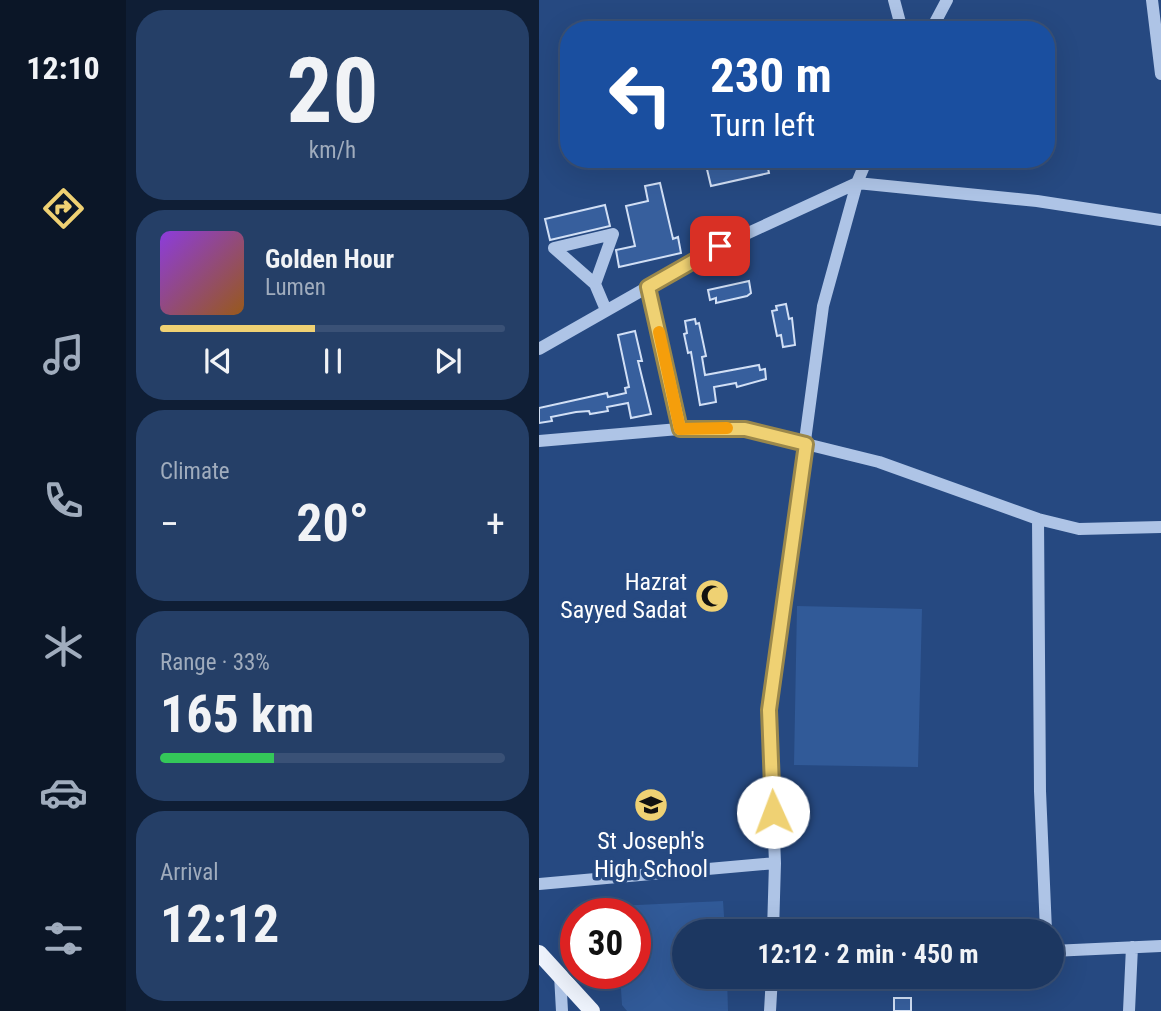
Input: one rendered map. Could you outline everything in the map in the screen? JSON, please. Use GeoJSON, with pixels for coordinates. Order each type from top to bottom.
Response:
{"type":"FeatureCollection","features":[{"type":"Feature","properties":{"kind":"main road"},"geometry":{"type":"LineString","coordinates":[[539,953],[560,975]]}},
{"type":"Feature","properties":{"kind":"main road"},"geometry":{"type":"LineString","coordinates":[[572,989],[592,1011]]}},
{"type":"Feature","properties":{"kind":"street"},"geometry":{"type":"LineString","coordinates":[[894,0],[900,21]]}},
{"type":"Feature","properties":{"kind":"street"},"geometry":{"type":"LineString","coordinates":[[936,21],[947,0]]}},
{"type":"Feature","properties":{"kind":"street"},"geometry":{"type":"LineString","coordinates":[[1152,0],[1161,75]]}},
{"type":"Feature","properties":{"kind":"street"},"geometry":{"type":"LineString","coordinates":[[773,919],[775,863],[769,710],[823,306],[863,168]]}},
{"type":"Feature","properties":{"kind":"street"},"geometry":{"type":"LineString","coordinates":[[539,349],[720,246],[857,183],[1037,201],[1161,220]]}},
{"type":"Feature","properties":{"kind":"street"},"geometry":{"type":"LineString","coordinates":[[595,284],[613,234],[554,248],[595,284],[606,310]]}},
{"type":"Feature","properties":{"kind":"street"},"geometry":{"type":"LineString","coordinates":[[648,287],[680,429]]}},
{"type":"Feature","properties":{"kind":"street"},"geometry":{"type":"LineString","coordinates":[[539,441],[680,429],[745,429],[879,462],[1038,519],[1079,529],[1161,527]]}},
{"type":"Feature","properties":{"kind":"street"},"geometry":{"type":"LineString","coordinates":[[1038,519],[1040,791],[1045,919]]}},
{"type":"Feature","properties":{"kind":"street"},"geometry":{"type":"LineString","coordinates":[[539,884],[775,863]]}},
{"type":"Feature","properties":{"kind":"street"},"geometry":{"type":"LineString","coordinates":[[1064,950],[1161,946]]}},
{"type":"Feature","properties":{"kind":"street"},"geometry":{"type":"LineString","coordinates":[[1129,1011],[1132,947]]}},
{"type":"Feature","properties":{"kind":"street"},"geometry":{"type":"LineString","coordinates":[[561,989],[562,1011]]}},
{"type":"Feature","properties":{"kind":"street"},"geometry":{"type":"LineString","coordinates":[[770,1011],[771,989]]}},
{"type":"Feature","properties":{"kind":"shaded area"},"geometry":{"type":"Polygon","coordinates":[[[797,606],[922,609],[918,767],[794,765],[797,606]]]}},
{"type":"Feature","properties":{"kind":"shaded area"},"geometry":{"type":"Polygon","coordinates":[[[723,901],[724,919],[672,919],[672,989],[727,989],[728,1011],[627,1011],[622,1005],[621,989],[651,989],[651,904],[723,901]]]}},
{"type":"Feature","properties":{"kind":"building"},"geometry":{"type":"Polygon","coordinates":[[[707,168],[768,168],[769,173],[711,186],[707,168]]]}},
{"type":"Feature","properties":{"kind":"building"},"geometry":{"type":"Polygon","coordinates":[[[660,183],[673,239],[678,237],[681,253],[619,267],[616,250],[635,246],[626,206],[648,201],[645,186],[660,183]]]}},
{"type":"Feature","properties":{"kind":"building"},"geometry":{"type":"Polygon","coordinates":[[[605,205],[610,226],[550,240],[545,219],[605,205]]]}},
{"type":"Feature","properties":{"kind":"building"},"geometry":{"type":"Polygon","coordinates":[[[749,281],[751,293],[747,296],[716,303],[716,298],[710,300],[708,290],[749,281]]]}},
{"type":"Feature","properties":{"kind":"building"},"geometry":{"type":"Polygon","coordinates":[[[786,304],[789,319],[792,318],[795,345],[783,347],[781,335],[777,336],[772,311],[777,310],[776,306],[786,304]]]}},
{"type":"Feature","properties":{"kind":"building"},"geometry":{"type":"Polygon","coordinates":[[[695,319],[696,324],[699,323],[706,356],[702,357],[705,375],[759,365],[760,370],[765,369],[766,379],[737,387],[736,383],[714,387],[716,402],[700,405],[691,352],[688,353],[684,334],[687,333],[685,321],[695,319]]]}},
{"type":"Feature","properties":{"kind":"building"},"geometry":{"type":"Polygon","coordinates":[[[635,331],[642,361],[638,361],[651,414],[631,418],[628,403],[607,407],[608,411],[590,414],[589,411],[576,412],[551,417],[552,421],[539,423],[539,408],[607,393],[608,397],[626,393],[625,388],[629,387],[618,335],[635,331]]]}},
{"type":"Feature","properties":{"kind":"building"},"geometry":{"type":"Polygon","coordinates":[[[894,998],[911,998],[911,1011],[894,1011],[894,998]]]}},
{"type":"Feature","properties":{"kind":"slow traffic"},"geometry":{"type":"LineString","coordinates":[[659,332],[680,429],[727,428]]}},
{"type":"Feature","properties":{"kind":"place","name":"Hazrat Sayyed Sadat"},"geometry":{"type":"Point","coordinates":[712,596]}},
{"type":"Feature","properties":{"kind":"place","name":"St Joseph's High School"},"geometry":{"type":"Point","coordinates":[651,805]}},
{"type":"Feature","properties":{"kind":"route"},"geometry":{"type":"LineString","coordinates":[[720,246],[648,287],[680,429],[745,429],[806,444],[769,710],[773,812]]}}]}
